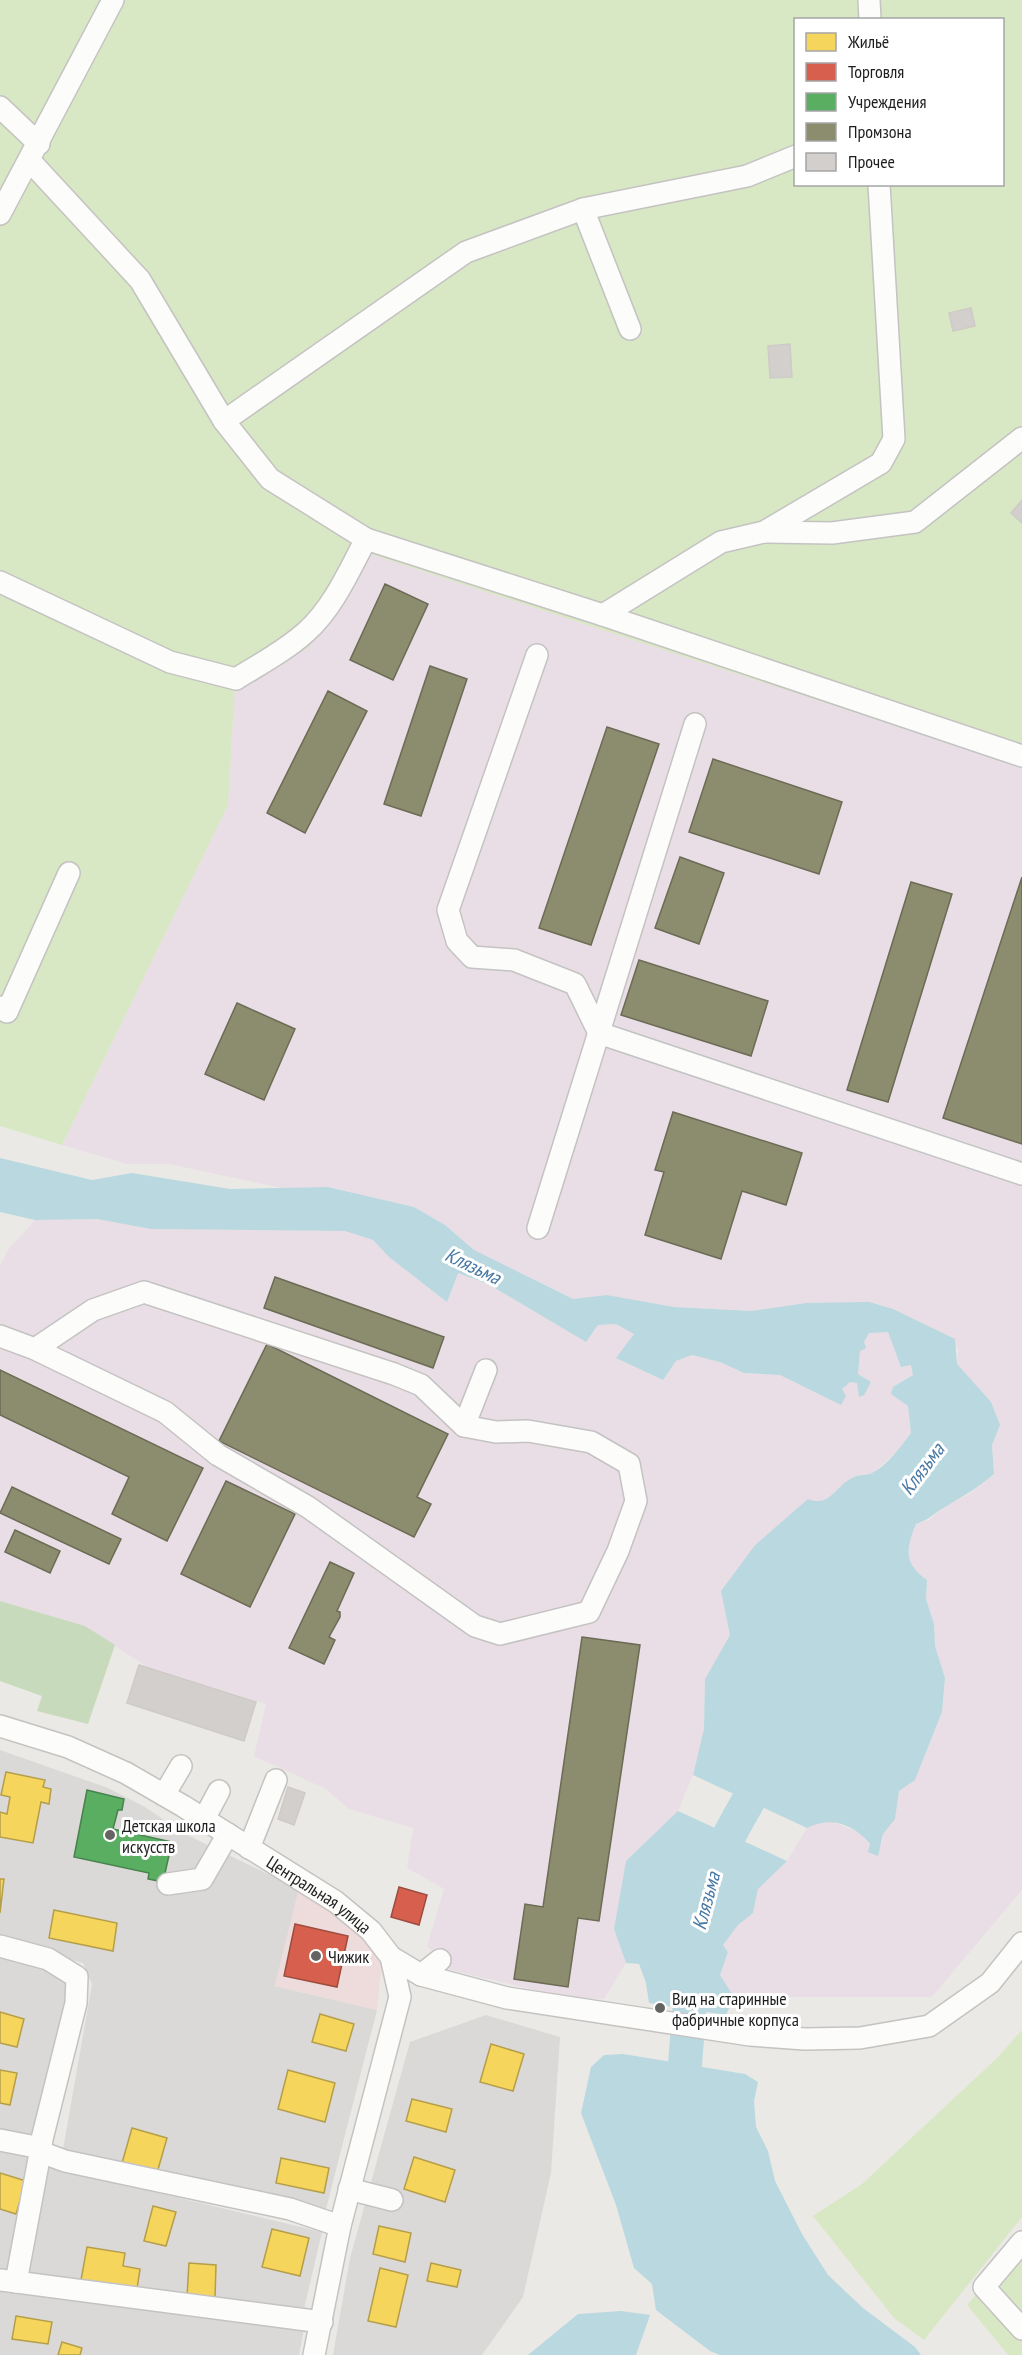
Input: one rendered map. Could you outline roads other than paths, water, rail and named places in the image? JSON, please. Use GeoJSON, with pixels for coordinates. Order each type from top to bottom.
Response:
{"type":"FeatureCollection","features":[{"type":"Feature","properties":{"kind":"street"},"geometry":{"type":"LineString","coordinates":[[0,214],[35,152],[113,0]]}},
{"type":"Feature","properties":{"kind":"street"},"geometry":{"type":"LineString","coordinates":[[868,0],[870,18]]}},
{"type":"Feature","properties":{"kind":"street"},"geometry":{"type":"LineString","coordinates":[[0,107],[140,280],[225,421],[270,479],[366,539],[603,615],[1022,756]]}},
{"type":"Feature","properties":{"kind":"street"},"geometry":{"type":"LineString","coordinates":[[225,421],[466,252],[583,209],[747,176],[794,156]]}},
{"type":"Feature","properties":{"kind":"street"},"geometry":{"type":"LineString","coordinates":[[764,532],[881,463],[894,440],[879,186]]}},
{"type":"Feature","properties":{"kind":"street"},"geometry":{"type":"LineString","coordinates":[[583,209],[630,329]]}},
{"type":"Feature","properties":{"kind":"street"},"geometry":{"type":"LineString","coordinates":[[603,615],[721,542],[764,532],[832,533],[915,522],[1022,438]]}},
{"type":"Feature","properties":{"kind":"street"},"geometry":{"type":"LineString","coordinates":[[0,582],[170,662],[236,679],[276,655],[307,631],[338,591],[366,539]]}},
{"type":"Feature","properties":{"kind":"street"},"geometry":{"type":"LineString","coordinates":[[537,655],[448,910],[457,941],[472,957],[514,960],[574,984],[598,1033],[1022,1174]]}},
{"type":"Feature","properties":{"kind":"street"},"geometry":{"type":"LineString","coordinates":[[538,1228],[695,724]]}},
{"type":"Feature","properties":{"kind":"street"},"geometry":{"type":"LineString","coordinates":[[0,1007],[7,1012],[69,873]]}},
{"type":"Feature","properties":{"kind":"street"},"geometry":{"type":"LineString","coordinates":[[0,1336],[35,1349],[165,1412],[218,1455],[308,1507],[476,1626],[500,1634],[589,1612],[618,1551],[636,1501],[629,1464],[591,1442],[528,1431],[496,1432],[464,1426],[421,1385],[394,1374],[144,1292],[93,1310],[35,1349]]}},
{"type":"Feature","properties":{"kind":"street"},"geometry":{"type":"LineString","coordinates":[[464,1426],[486,1370]]}},
{"type":"Feature","properties":{"kind":"street","name":"Центральная улица"},"geometry":{"type":"LineString","coordinates":[[0,1726],[68,1747],[126,1773],[164,1795],[336,1902],[371,1931],[391,1957],[400,1997],[348,2189],[314,2355]]}},
{"type":"Feature","properties":{"kind":"street"},"geometry":{"type":"LineString","coordinates":[[164,1795],[181,1766]]}},
{"type":"Feature","properties":{"kind":"street"},"geometry":{"type":"LineString","coordinates":[[249,1848],[276,1780]]}},
{"type":"Feature","properties":{"kind":"street"},"geometry":{"type":"LineString","coordinates":[[204,1819],[219,1791]]}},
{"type":"Feature","properties":{"kind":"street"},"geometry":{"type":"LineString","coordinates":[[168,1884],[202,1879],[228,1834]]}},
{"type":"Feature","properties":{"kind":"street"},"geometry":{"type":"LineString","coordinates":[[391,1957],[422,1975],[507,1998],[589,2005],[632,2017],[750,2035],[805,2039],[860,2038],[929,2026],[990,1983],[1022,1943]]}},
{"type":"Feature","properties":{"kind":"street"},"geometry":{"type":"LineString","coordinates":[[0,1946],[48,1959],[77,1977],[76,2003],[8,2281],[322,2322]]}},
{"type":"Feature","properties":{"kind":"street"},"geometry":{"type":"LineString","coordinates":[[422,1975],[440,1960]]}},
{"type":"Feature","properties":{"kind":"street"},"geometry":{"type":"LineString","coordinates":[[0,2140],[41,2148],[46,2154],[65,2161],[290,2209],[340,2226]]}},
{"type":"Feature","properties":{"kind":"street"},"geometry":{"type":"LineString","coordinates":[[348,2189],[392,2200]]}},
{"type":"Feature","properties":{"kind":"street"},"geometry":{"type":"LineString","coordinates":[[1022,2242],[984,2287],[1022,2329]]}},
{"type":"Feature","properties":{"kind":"water"},"geometry":{"type":"Polygon","coordinates":[[[0,1158],[92,1180],[132,1173],[230,1189],[328,1187],[414,1207],[445,1225],[474,1250],[573,1299],[607,1295],[674,1307],[751,1311],[806,1303],[869,1302],[893,1309],[955,1339],[957,1364],[991,1402],[1000,1425],[992,1445],[994,1474],[970,1492],[916,1524],[910,1541],[910,1561],[919,1574],[927,1580],[926,1599],[934,1624],[935,1646],[945,1678],[942,1712],[915,1780],[899,1791],[895,1819],[883,1834],[878,1856],[868,1852],[870,1844],[849,1827],[825,1823],[807,1828],[693,1775],[704,1729],[705,1679],[730,1635],[721,1591],[755,1545],[808,1499],[821,1501],[826,1499],[852,1477],[878,1470],[911,1433],[908,1406],[891,1394],[893,1387],[913,1375],[911,1365],[901,1367],[888,1332],[869,1333],[864,1342],[866,1348],[860,1351],[858,1374],[871,1382],[864,1395],[859,1397],[857,1383],[850,1382],[842,1389],[846,1396],[841,1405],[780,1375],[744,1373],[720,1362],[692,1355],[676,1361],[663,1380],[616,1358],[634,1334],[616,1324],[598,1325],[586,1342],[488,1284],[458,1273],[447,1302],[389,1257],[373,1240],[345,1231],[151,1229],[97,1219],[35,1220],[0,1212],[0,1158]]]}},
{"type":"Feature","properties":{"kind":"water"},"geometry":{"type":"Polygon","coordinates":[[[678,1811],[787,1861],[758,1889],[753,1913],[738,1925],[723,1945],[728,1952],[720,1975],[734,1997],[726,2015],[649,2003],[646,1983],[639,1964],[626,1963],[614,1929],[626,1861],[678,1811]]]}},
{"type":"Feature","properties":{"kind":"water"},"geometry":{"type":"Polygon","coordinates":[[[623,2054],[745,2074],[758,2082],[754,2101],[756,2127],[768,2151],[775,2181],[802,2234],[828,2275],[863,2308],[915,2347],[921,2355],[720,2355],[710,2351],[656,2310],[652,2284],[634,2268],[616,2205],[581,2113],[591,2067],[604,2055],[623,2054]]]}},
{"type":"Feature","properties":{"kind":"water"},"geometry":{"type":"Polygon","coordinates":[[[621,2311],[650,2315],[636,2355],[528,2355],[578,2314],[621,2311]]]}},
{"type":"Feature","properties":{"kind":"waterway","name":"Клязьма"},"geometry":{"type":"LineString","coordinates":[[712,1877],[731,1831],[771,1759]]}},
{"type":"Feature","properties":{"kind":"waterway","name":"Клязьма"},"geometry":{"type":"LineString","coordinates":[[687,2111],[685,2064],[693,1964]]}},
{"type":"Feature","properties":{"kind":"place","name":"Детская школа искусств"},"geometry":{"type":"Point","coordinates":[110,1835]}},
{"type":"Feature","properties":{"kind":"place","name":"Чижик"},"geometry":{"type":"Point","coordinates":[316,1956]}},
{"type":"Feature","properties":{"kind":"place","name":"Вид на старинные фабричные корпуса"},"geometry":{"type":"Point","coordinates":[660,2008]}}]}
